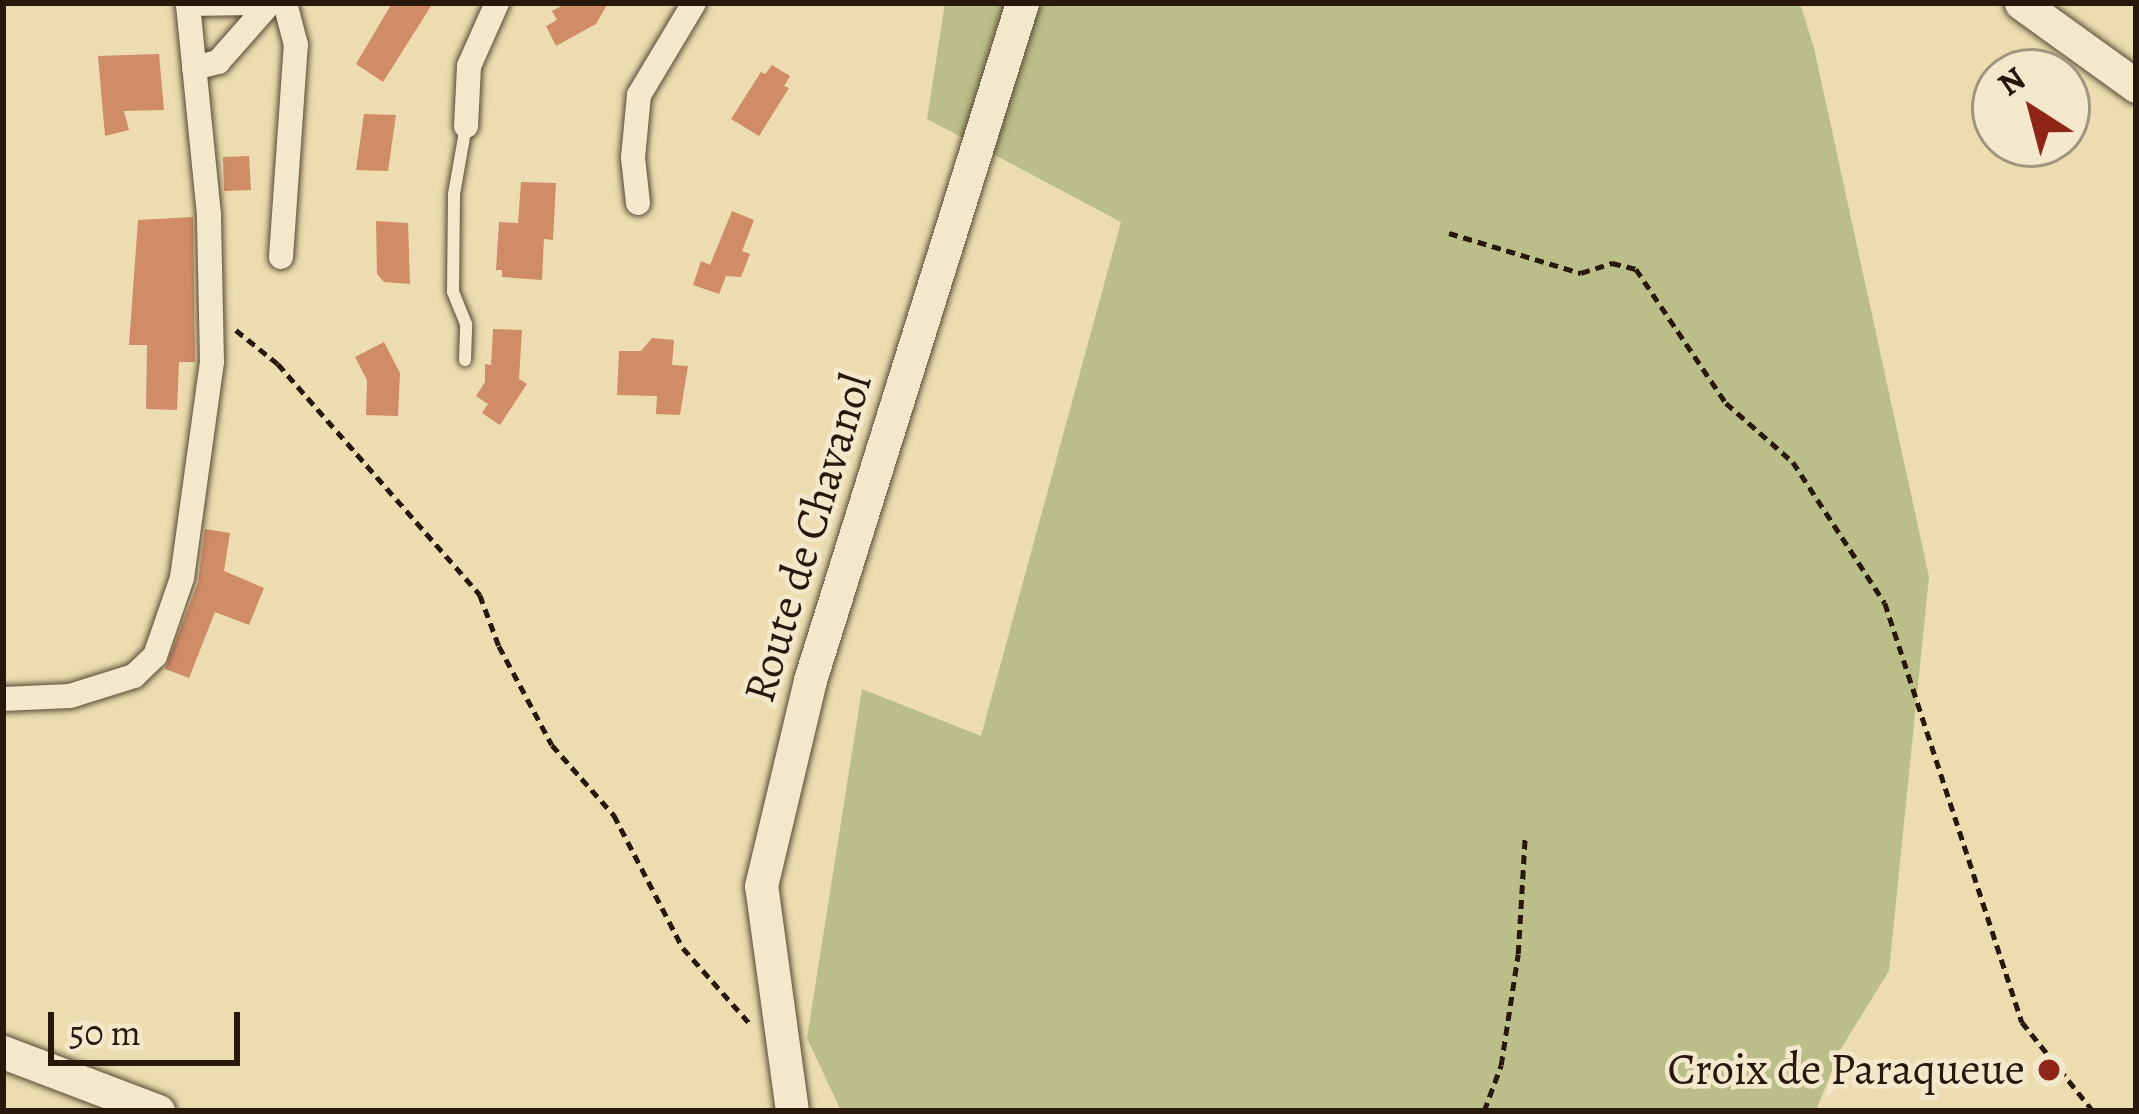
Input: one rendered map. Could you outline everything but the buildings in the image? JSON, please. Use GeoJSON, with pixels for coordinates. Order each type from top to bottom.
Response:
{"type":"FeatureCollection","features":[{"type":"Feature","properties":{"kind":"street"},"geometry":{"type":"LineString","coordinates":[[3,699],[70,696],[106,687],[134,676],[154,656],[182,578],[200,476],[212,328],[209,215],[188,3],[255,3]]}},
{"type":"Feature","properties":{"kind":"street"},"geometry":{"type":"LineString","coordinates":[[194,68],[218,62],[270,3]]}},
{"type":"Feature","properties":{"kind":"street"},"geometry":{"type":"LineString","coordinates":[[281,257],[296,45],[285,3]]}},
{"type":"Feature","properties":{"kind":"street"},"geometry":{"type":"LineString","coordinates":[[466,126],[469,66],[497,3]]}},
{"type":"Feature","properties":{"kind":"street"},"geometry":{"type":"LineString","coordinates":[[638,203],[633,142],[639,94],[694,3]]}},
{"type":"Feature","properties":{"kind":"street","name":"Route de Chavanol"},"geometry":{"type":"LineString","coordinates":[[791,1111],[761,886],[809,680],[1022,3]]}},
{"type":"Feature","properties":{"kind":"street"},"geometry":{"type":"LineString","coordinates":[[2021,3],[2136,86]]}},
{"type":"Feature","properties":{"kind":"street"},"geometry":{"type":"LineString","coordinates":[[3,1052],[158,1111]]}},
{"type":"Feature","properties":{"kind":"lane"},"geometry":{"type":"LineString","coordinates":[[465,360],[466,324],[453,292],[454,194],[466,126]]}},
{"type":"Feature","properties":{"kind":"path"},"geometry":{"type":"LineString","coordinates":[[1449,233],[1581,273],[1612,263],[1636,269],[1726,404],[1793,462],[1885,602],[2023,1022],[2093,1111]]}},
{"type":"Feature","properties":{"kind":"path"},"geometry":{"type":"LineString","coordinates":[[212,328],[241,332],[278,364],[480,595],[500,646],[545,732],[614,815],[683,948],[787,1058]]}},
{"type":"Feature","properties":{"kind":"path"},"geometry":{"type":"LineString","coordinates":[[1484,1111],[1501,1065],[1525,837]]}},
{"type":"Feature","properties":{"kind":"green space"},"geometry":{"type":"Polygon","coordinates":[[[945,3],[1800,3],[1814,48],[1929,577],[1889,971],[1840,1050],[1816,1111],[841,1111],[807,1038],[862,689],[981,736],[1121,222],[927,119],[945,3]]]}},
{"type":"Feature","properties":{"kind":"place","name":"Croix de Paraqueue"},"geometry":{"type":"Point","coordinates":[2049,1070]}}]}
